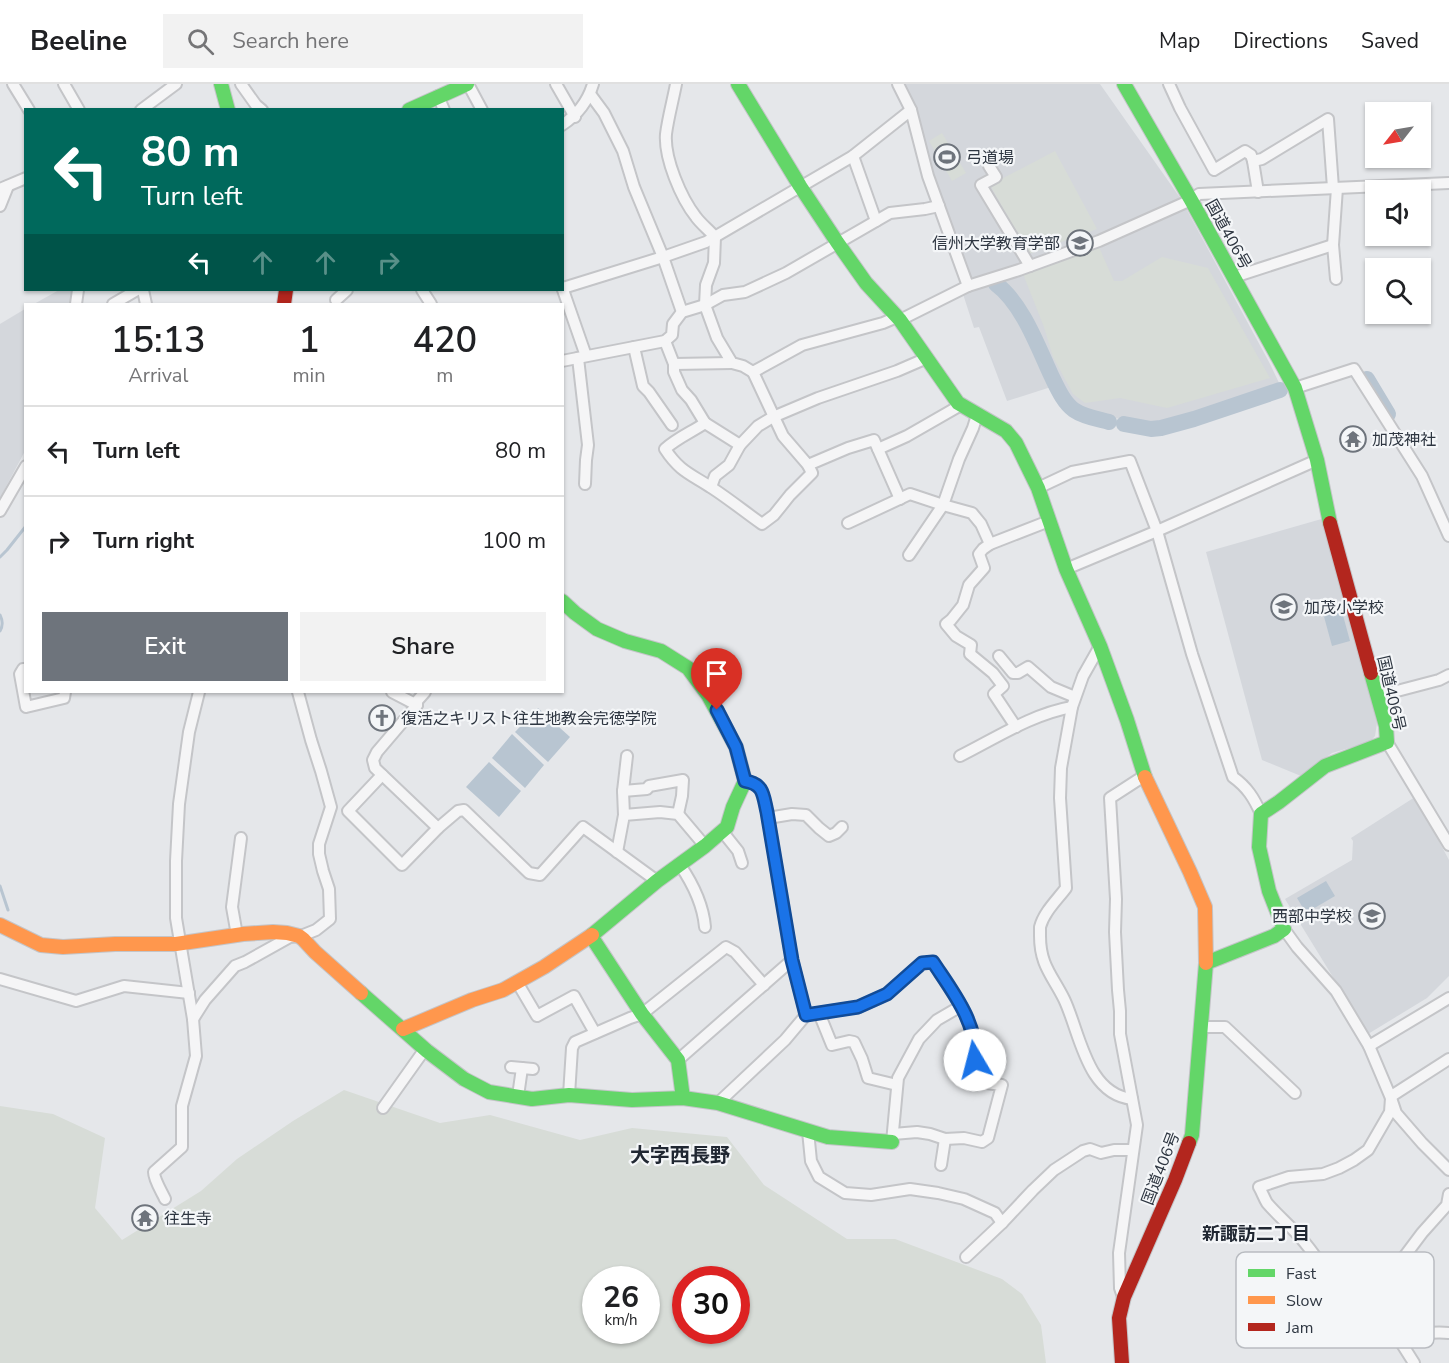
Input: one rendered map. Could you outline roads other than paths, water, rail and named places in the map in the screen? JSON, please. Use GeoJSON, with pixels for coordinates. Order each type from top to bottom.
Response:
{"type":"FeatureCollection","features":[{"type":"Feature","properties":{"kind":"main road"},"geometry":{"type":"LineString","coordinates":[[221,84],[227,108]]}},
{"type":"Feature","properties":{"kind":"main road"},"geometry":{"type":"LineString","coordinates":[[413,108],[468,84]]}},
{"type":"Feature","properties":{"kind":"main road","name":"国道406号"},"geometry":{"type":"LineString","coordinates":[[738,84],[837,242],[866,282],[898,319],[944,384],[961,405],[1006,431],[1016,443],[1038,489],[1066,569],[1100,646],[1127,720],[1144,776],[1205,907],[1206,963],[1192,1135],[1124,1297],[1119,1318],[1122,1363]]}},
{"type":"Feature","properties":{"kind":"main road","name":"国道406号"},"geometry":{"type":"LineString","coordinates":[[1124,84],[1295,387],[1317,460],[1330,524],[1386,726],[1387,742],[1325,766],[1261,814]]}},
{"type":"Feature","properties":{"kind":"main road"},"geometry":{"type":"LineString","coordinates":[[403,1029],[472,1000],[503,990],[544,967],[591,936],[726,827],[745,781],[736,747],[708,695],[688,668],[661,651],[625,641],[597,629],[564,603]]}},
{"type":"Feature","properties":{"kind":"main road"},"geometry":{"type":"LineString","coordinates":[[1206,963],[1274,936],[1284,929],[1269,891],[1259,847],[1261,814]]}},
{"type":"Feature","properties":{"kind":"main road"},"geometry":{"type":"LineString","coordinates":[[0,925],[45,945],[59,947],[181,944],[237,935],[282,932],[302,936],[315,952],[425,1049],[464,1080],[489,1092],[532,1099],[569,1095],[632,1100],[683,1098],[718,1103],[828,1137],[892,1138]]}},
{"type":"Feature","properties":{"kind":"main road"},"geometry":{"type":"LineString","coordinates":[[591,936],[642,1014],[678,1060],[683,1098]]}},
{"type":"Feature","properties":{"kind":"street"},"geometry":{"type":"LineString","coordinates":[[13,84],[28,108]]}},
{"type":"Feature","properties":{"kind":"street"},"geometry":{"type":"LineString","coordinates":[[64,84],[78,108]]}},
{"type":"Feature","properties":{"kind":"street"},"geometry":{"type":"LineString","coordinates":[[144,108],[176,84]]}},
{"type":"Feature","properties":{"kind":"street"},"geometry":{"type":"LineString","coordinates":[[241,84],[260,108]]}},
{"type":"Feature","properties":{"kind":"street"},"geometry":{"type":"LineString","coordinates":[[468,84],[481,108]]}},
{"type":"Feature","properties":{"kind":"street"},"geometry":{"type":"LineString","coordinates":[[556,84],[575,117]]}},
{"type":"Feature","properties":{"kind":"street"},"geometry":{"type":"LineString","coordinates":[[676,84],[666,135],[668,153],[686,201],[695,216],[715,237],[714,263],[706,285],[705,305],[717,338],[732,363]]}},
{"type":"Feature","properties":{"kind":"street"},"geometry":{"type":"LineString","coordinates":[[898,84],[911,110],[928,176],[968,286]]}},
{"type":"Feature","properties":{"kind":"street"},"geometry":{"type":"LineString","coordinates":[[1169,84],[1214,170],[1245,151],[1251,155],[1258,192]]}},
{"type":"Feature","properties":{"kind":"street"},"geometry":{"type":"LineString","coordinates":[[564,124],[575,117],[592,89]]}},
{"type":"Feature","properties":{"kind":"street"},"geometry":{"type":"LineString","coordinates":[[592,89],[622,151],[682,312]]}},
{"type":"Feature","properties":{"kind":"street"},"geometry":{"type":"LineString","coordinates":[[438,96],[443,108]]}},
{"type":"Feature","properties":{"kind":"street"},"geometry":{"type":"LineString","coordinates":[[564,288],[706,242],[853,156],[911,110]]}},
{"type":"Feature","properties":{"kind":"street"},"geometry":{"type":"LineString","coordinates":[[1252,161],[1262,159],[1328,119],[1335,188],[1333,244],[1336,279]]}},
{"type":"Feature","properties":{"kind":"street"},"geometry":{"type":"LineString","coordinates":[[853,156],[876,221]]}},
{"type":"Feature","properties":{"kind":"street"},"geometry":{"type":"LineString","coordinates":[[989,166],[996,177],[981,185],[1030,266]]}},
{"type":"Feature","properties":{"kind":"street"},"geometry":{"type":"LineString","coordinates":[[0,206],[4,187],[24,179]]}},
{"type":"Feature","properties":{"kind":"street"},"geometry":{"type":"LineString","coordinates":[[753,372],[802,345],[898,319],[968,286],[1099,242],[1191,200],[1199,194],[1449,183]]}},
{"type":"Feature","properties":{"kind":"street"},"geometry":{"type":"LineString","coordinates":[[564,361],[665,341],[672,335],[674,324],[682,312],[705,305],[723,296],[745,292],[786,273],[890,213],[939,206]]}},
{"type":"Feature","properties":{"kind":"street"},"geometry":{"type":"LineString","coordinates":[[1234,277],[1333,244]]}},
{"type":"Feature","properties":{"kind":"street"},"geometry":{"type":"LineString","coordinates":[[115,303],[135,291]]}},
{"type":"Feature","properties":{"kind":"street"},"geometry":{"type":"LineString","coordinates":[[336,300],[346,291]]}},
{"type":"Feature","properties":{"kind":"street"},"geometry":{"type":"LineString","coordinates":[[564,291],[582,357],[588,445],[585,484]]}},
{"type":"Feature","properties":{"kind":"street"},"geometry":{"type":"LineString","coordinates":[[665,341],[682,390],[705,423],[740,445]]}},
{"type":"Feature","properties":{"kind":"street"},"geometry":{"type":"LineString","coordinates":[[634,347],[643,386],[672,424]]}},
{"type":"Feature","properties":{"kind":"street"},"geometry":{"type":"LineString","coordinates":[[711,487],[715,476],[729,465],[740,445],[758,426],[818,398],[897,371],[927,358]]}},
{"type":"Feature","properties":{"kind":"street"},"geometry":{"type":"LineString","coordinates":[[674,364],[732,363],[753,372],[783,436],[812,473],[774,515],[762,524],[711,487],[684,472],[665,449],[675,440],[705,423]]}},
{"type":"Feature","properties":{"kind":"street"},"geometry":{"type":"LineString","coordinates":[[1295,387],[1354,369],[1422,476],[1449,536]]}},
{"type":"Feature","properties":{"kind":"street"},"geometry":{"type":"LineString","coordinates":[[878,449],[907,436],[961,405]]}},
{"type":"Feature","properties":{"kind":"street"},"geometry":{"type":"LineString","coordinates":[[909,555],[943,505],[977,415]]}},
{"type":"Feature","properties":{"kind":"street"},"geometry":{"type":"LineString","coordinates":[[808,465],[874,440],[900,499]]}},
{"type":"Feature","properties":{"kind":"street"},"geometry":{"type":"LineString","coordinates":[[1066,569],[1317,460]]}},
{"type":"Feature","properties":{"kind":"street"},"geometry":{"type":"LineString","coordinates":[[1038,489],[1072,472],[1130,461],[1158,531],[1199,676],[1233,777],[1244,785],[1261,814]]}},
{"type":"Feature","properties":{"kind":"street"},"geometry":{"type":"LineString","coordinates":[[0,511],[24,469]]}},
{"type":"Feature","properties":{"kind":"street"},"geometry":{"type":"LineString","coordinates":[[848,522],[910,494],[972,513],[981,524],[990,544]]}},
{"type":"Feature","properties":{"kind":"street"},"geometry":{"type":"LineString","coordinates":[[1016,727],[994,694],[1003,686],[993,673],[970,654],[971,645],[956,636],[946,624],[963,605],[969,585],[984,568],[978,554],[983,549],[990,544],[1049,521]]}},
{"type":"Feature","properties":{"kind":"street"},"geometry":{"type":"LineString","coordinates":[[1100,646],[1083,676],[1074,702],[1061,768],[1060,798],[1066,888],[1046,914],[1040,927],[1040,946],[1043,961],[1064,1000],[1083,1052],[1099,1080],[1121,1098],[1132,1099]]}},
{"type":"Feature","properties":{"kind":"street"},"geometry":{"type":"LineString","coordinates":[[999,656],[1013,673],[1018,673],[1028,667],[1074,702]]}},
{"type":"Feature","properties":{"kind":"street"},"geometry":{"type":"LineString","coordinates":[[24,669],[20,674],[26,706],[64,698],[65,693]]}},
{"type":"Feature","properties":{"kind":"street"},"geometry":{"type":"LineString","coordinates":[[1378,696],[1439,680],[1449,675]]}},
{"type":"Feature","properties":{"kind":"street"},"geometry":{"type":"LineString","coordinates":[[165,1199],[154,1177],[154,1172],[182,1147],[182,1106],[196,1056],[193,1019],[176,918],[176,861],[178,804],[189,732],[199,693]]}},
{"type":"Feature","properties":{"kind":"street"},"geometry":{"type":"LineString","coordinates":[[193,1019],[205,1000],[235,966],[290,937],[302,936],[316,930],[330,919],[329,889],[319,854],[319,844],[331,807],[298,693]]}},
{"type":"Feature","properties":{"kind":"street"},"geometry":{"type":"LineString","coordinates":[[394,693],[417,705]]}},
{"type":"Feature","properties":{"kind":"street"},"geometry":{"type":"LineString","coordinates":[[424,693],[373,760],[375,768],[438,828]]}},
{"type":"Feature","properties":{"kind":"street"},"geometry":{"type":"LineString","coordinates":[[960,756],[1016,727],[1074,702]]}},
{"type":"Feature","properties":{"kind":"street"},"geometry":{"type":"LineString","coordinates":[[1387,742],[1449,845]]}},
{"type":"Feature","properties":{"kind":"street"},"geometry":{"type":"LineString","coordinates":[[617,852],[624,815],[623,791],[627,756]]}},
{"type":"Feature","properties":{"kind":"street"},"geometry":{"type":"LineString","coordinates":[[382,775],[348,811],[402,865],[438,828],[458,811],[464,810],[529,873],[540,875],[583,828],[657,881]]}},
{"type":"Feature","properties":{"kind":"street"},"geometry":{"type":"LineString","coordinates":[[1124,1297],[1120,1288],[1119,1253],[1137,1125],[1120,1034],[1110,798],[1144,776]]}},
{"type":"Feature","properties":{"kind":"street"},"geometry":{"type":"LineString","coordinates":[[623,791],[647,789],[649,786],[683,780],[678,813]]}},
{"type":"Feature","properties":{"kind":"street"},"geometry":{"type":"LineString","coordinates":[[745,781],[753,782],[761,789],[792,960],[806,1015]]}},
{"type":"Feature","properties":{"kind":"street"},"geometry":{"type":"LineString","coordinates":[[624,815],[678,813],[705,846]]}},
{"type":"Feature","properties":{"kind":"street"},"geometry":{"type":"LineString","coordinates":[[768,818],[792,814],[806,815],[829,836],[842,827]]}},
{"type":"Feature","properties":{"kind":"street"},"geometry":{"type":"LineString","coordinates":[[722,831],[738,851],[742,863]]}},
{"type":"Feature","properties":{"kind":"street"},"geometry":{"type":"LineString","coordinates":[[237,935],[232,907],[241,838]]}},
{"type":"Feature","properties":{"kind":"street"},"geometry":{"type":"LineString","coordinates":[[680,866],[691,882],[704,913],[705,927]]}},
{"type":"Feature","properties":{"kind":"street"},"geometry":{"type":"LineString","coordinates":[[1284,929],[1336,991],[1370,1046],[1396,1113],[1449,1170]]}},
{"type":"Feature","properties":{"kind":"street"},"geometry":{"type":"LineString","coordinates":[[569,1095],[574,1042],[642,1014],[726,947],[735,952],[764,985]]}},
{"type":"Feature","properties":{"kind":"street"},"geometry":{"type":"LineString","coordinates":[[678,1060],[792,960]]}},
{"type":"Feature","properties":{"kind":"street"},"geometry":{"type":"LineString","coordinates":[[718,1103],[785,1040],[806,1015],[858,1007],[887,994],[922,963],[933,962],[962,1006],[975,1043],[974,1072],[976,1078],[1002,1085],[988,1138],[982,1142],[964,1138],[945,1139],[917,1132],[892,1138],[898,1078],[918,1039],[937,1020],[962,1006]]}},
{"type":"Feature","properties":{"kind":"street"},"geometry":{"type":"LineString","coordinates":[[0,979],[76,1001],[124,986],[189,993]]}},
{"type":"Feature","properties":{"kind":"street"},"geometry":{"type":"LineString","coordinates":[[517,982],[537,1016],[574,996],[595,1033]]}},
{"type":"Feature","properties":{"kind":"street"},"geometry":{"type":"LineString","coordinates":[[1370,1046],[1449,998]]}},
{"type":"Feature","properties":{"kind":"street"},"geometry":{"type":"LineString","coordinates":[[819,1013],[832,1045],[854,1042],[868,1078],[897,1085]]}},
{"type":"Feature","properties":{"kind":"street"},"geometry":{"type":"LineString","coordinates":[[1200,1027],[1225,1027],[1295,1093]]}},
{"type":"Feature","properties":{"kind":"street"},"geometry":{"type":"LineString","coordinates":[[383,1108],[425,1049]]}},
{"type":"Feature","properties":{"kind":"street"},"geometry":{"type":"LineString","coordinates":[[1312,1252],[1266,1202],[1259,1186],[1289,1177],[1323,1174],[1354,1160],[1368,1150],[1390,1112],[1391,1098],[1449,1059]]}},
{"type":"Feature","properties":{"kind":"street"},"geometry":{"type":"LineString","coordinates":[[518,1096],[522,1068]]}},
{"type":"Feature","properties":{"kind":"street"},"geometry":{"type":"LineString","coordinates":[[808,1131],[811,1161],[819,1177],[845,1193],[872,1195],[910,1189],[938,1193],[964,1199],[994,1214],[1002,1223]]}},
{"type":"Feature","properties":{"kind":"street"},"geometry":{"type":"LineString","coordinates":[[941,1165],[945,1139]]}},
{"type":"Feature","properties":{"kind":"street"},"geometry":{"type":"LineString","coordinates":[[966,1257],[1054,1170],[1083,1151],[1090,1149],[1101,1153],[1133,1150]]}},
{"type":"Feature","properties":{"kind":"street"},"geometry":{"type":"LineString","coordinates":[[1408,1252],[1447,1205],[1449,1194]]}},
{"type":"Feature","properties":{"kind":"street"},"geometry":{"type":"LineString","coordinates":[[1434,1332],[1449,1333]]}},
{"type":"Feature","properties":{"kind":"street"},"geometry":{"type":"LineString","coordinates":[[1404,1348],[1414,1363]]}},
{"type":"Feature","properties":{"kind":"waterway"},"geometry":{"type":"LineString","coordinates":[[996,284],[1014,302],[1067,403],[1082,414],[1109,422]]}},
{"type":"Feature","properties":{"kind":"waterway"},"geometry":{"type":"LineString","coordinates":[[1367,379],[1388,414]]}},
{"type":"Feature","properties":{"kind":"waterway"},"geometry":{"type":"LineString","coordinates":[[1124,424],[1151,429],[1161,428],[1280,390]]}},
{"type":"Feature","properties":{"kind":"waterway"},"geometry":{"type":"LineString","coordinates":[[0,557],[24,529]]}},
{"type":"Feature","properties":{"kind":"waterway"},"geometry":{"type":"LineString","coordinates":[[0,615],[2,619],[0,631]]}},
{"type":"Feature","properties":{"kind":"waterway"},"geometry":{"type":"LineString","coordinates":[[0,886],[8,910]]}},
{"type":"Feature","properties":{"kind":"place","name":"弓道場"},"geometry":{"type":"Point","coordinates":[947,157]}},
{"type":"Feature","properties":{"kind":"place","name":"信州大学教育学部"},"geometry":{"type":"Point","coordinates":[1080,243]}},
{"type":"Feature","properties":{"kind":"place","name":"加茂神社"},"geometry":{"type":"Point","coordinates":[1353,439]}},
{"type":"Feature","properties":{"kind":"place","name":"加茂小学校"},"geometry":{"type":"Point","coordinates":[1284,607]}},
{"type":"Feature","properties":{"kind":"place","name":"復活之キリスト往生地教会完徳学院"},"geometry":{"type":"Point","coordinates":[382,718]}},
{"type":"Feature","properties":{"kind":"place","name":"西部中学校"},"geometry":{"type":"Point","coordinates":[1372,916]}},
{"type":"Feature","properties":{"kind":"place","name":"往生寺"},"geometry":{"type":"Point","coordinates":[145,1218]}},
{"type":"Feature","properties":{"kind":"district","name":"大字西長野"},"geometry":{"type":"Point","coordinates":[680,1155]}},
{"type":"Feature","properties":{"kind":"district","name":"新諏訪二丁目"},"geometry":{"type":"Point","coordinates":[1256,1234]}}]}
